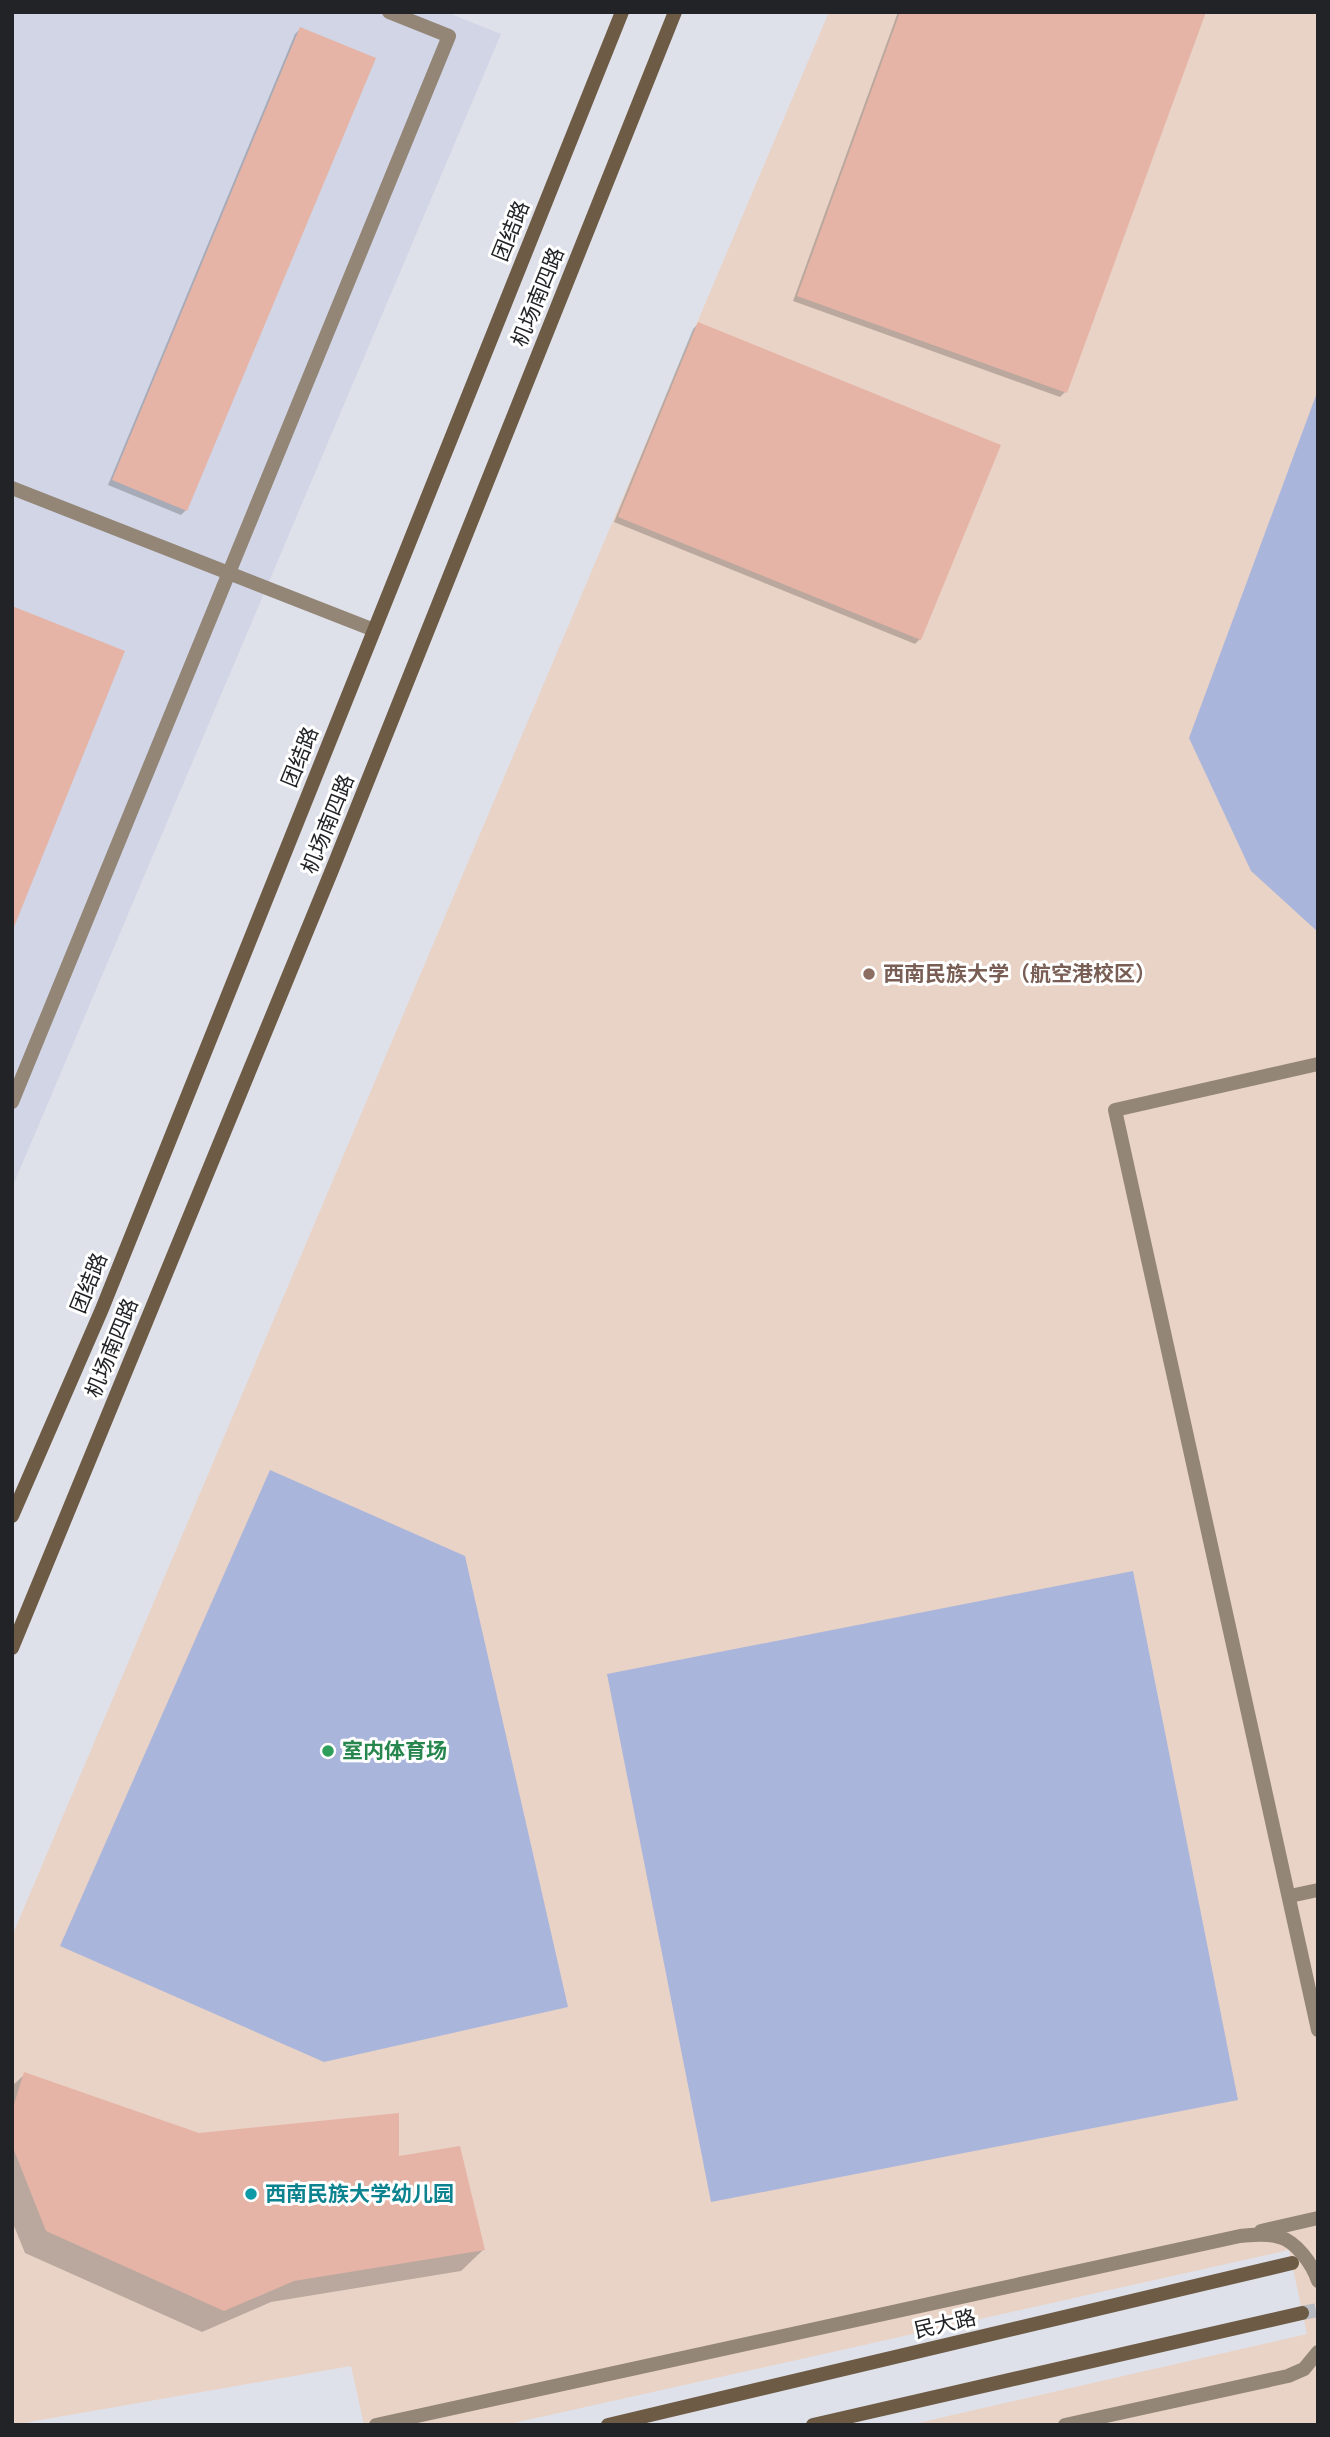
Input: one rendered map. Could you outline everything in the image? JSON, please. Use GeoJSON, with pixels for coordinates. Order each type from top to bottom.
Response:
{"type":"FeatureCollection","features":[{"type":"Feature","properties":{"kind":"main road","name":"团结路"},"geometry":{"type":"LineString","coordinates":[[12,1516],[102,1309],[622,12]]}},
{"type":"Feature","properties":{"kind":"main road","name":"机场南四路"},"geometry":{"type":"LineString","coordinates":[[12,1648],[332,870],[675,12]]}},
{"type":"Feature","properties":{"kind":"main road","name":"民大路"},"geometry":{"type":"LineString","coordinates":[[608,2425],[1292,2263]]}},
{"type":"Feature","properties":{"kind":"main road"},"geometry":{"type":"LineString","coordinates":[[813,2425],[1302,2313]]}},
{"type":"Feature","properties":{"kind":"street"},"geometry":{"type":"LineString","coordinates":[[12,1102],[449,36],[389,12]]}},
{"type":"Feature","properties":{"kind":"street"},"geometry":{"type":"LineString","coordinates":[[12,488],[374,630]]}},
{"type":"Feature","properties":{"kind":"street"},"geometry":{"type":"LineString","coordinates":[[1318,1064],[1115,1110],[1318,2031]]}},
{"type":"Feature","properties":{"kind":"street"},"geometry":{"type":"LineString","coordinates":[[1290,1896],[1318,1890]]}},
{"type":"Feature","properties":{"kind":"street"},"geometry":{"type":"LineString","coordinates":[[376,2425],[1318,2218]]}},
{"type":"Feature","properties":{"kind":"street"},"geometry":{"type":"LineString","coordinates":[[1240,2236],[1282,2237],[1314,2268],[1318,2281]]}},
{"type":"Feature","properties":{"kind":"street"},"geometry":{"type":"LineString","coordinates":[[1288,2376],[1304,2369],[1318,2351]]}},
{"type":"Feature","properties":{"kind":"street"},"geometry":{"type":"LineString","coordinates":[[1065,2425],[1318,2370]]}},
{"type":"Feature","properties":{"kind":"shaded area"},"geometry":{"type":"Polygon","coordinates":[[[12,12],[446,12],[501,34],[12,1188],[12,12]]]}},
{"type":"Feature","properties":{"kind":"shaded area","name":"西南民族大学（航空港校区）"},"geometry":{"type":"Polygon","coordinates":[[[829,12],[1318,12],[1318,2425],[909,2425],[1307,2334],[1289,2250],[505,2425],[364,2425],[351,2366],[12,2425],[12,1936],[829,12]]]}},
{"type":"Feature","properties":{"kind":"shaded area"},"geometry":{"type":"Polygon","coordinates":[[[1318,390],[1318,932],[1251,871],[1189,738],[1318,390]]]}},
{"type":"Feature","properties":{"kind":"shaded area","name":"室内体育场"},"geometry":{"type":"Polygon","coordinates":[[[270,1470],[465,1556],[568,2007],[324,2062],[60,1946],[270,1470]]]}},
{"type":"Feature","properties":{"kind":"shaded area"},"geometry":{"type":"Polygon","coordinates":[[[1133,1571],[1238,2100],[711,2202],[607,1674],[1133,1571]]]}},
{"type":"Feature","properties":{"kind":"building"},"geometry":{"type":"Polygon","coordinates":[[[900,12],[1206,12],[1067,393],[797,296],[900,12]]]}},
{"type":"Feature","properties":{"kind":"building"},"geometry":{"type":"Polygon","coordinates":[[[300,27],[376,58],[187,511],[112,480],[300,27]]]}},
{"type":"Feature","properties":{"kind":"building"},"geometry":{"type":"Polygon","coordinates":[[[698,322],[1001,445],[921,640],[618,517],[698,322]]]}},
{"type":"Feature","properties":{"kind":"building"},"geometry":{"type":"Polygon","coordinates":[[[12,606],[125,651],[12,932],[12,606]]]}},
{"type":"Feature","properties":{"kind":"building","name":"西南民族大学幼儿园"},"geometry":{"type":"Polygon","coordinates":[[[24,2072],[199,2133],[399,2113],[399,2156],[460,2146],[485,2250],[294,2281],[224,2311],[46,2231],[12,2145],[12,2111],[24,2072]]]}},
{"type":"Feature","properties":{"kind":"tunnel"},"geometry":{"type":"LineString","coordinates":[[1302,2313],[1318,2310]]}},
{"type":"Feature","properties":{"kind":"place","name":"西南民族大学（航空港校区）"},"geometry":{"type":"Point","coordinates":[869,974]}},
{"type":"Feature","properties":{"kind":"place","name":"室内体育场"},"geometry":{"type":"Point","coordinates":[328,1751]}},
{"type":"Feature","properties":{"kind":"place","name":"西南民族大学幼儿园"},"geometry":{"type":"Point","coordinates":[251,2194]}}]}
